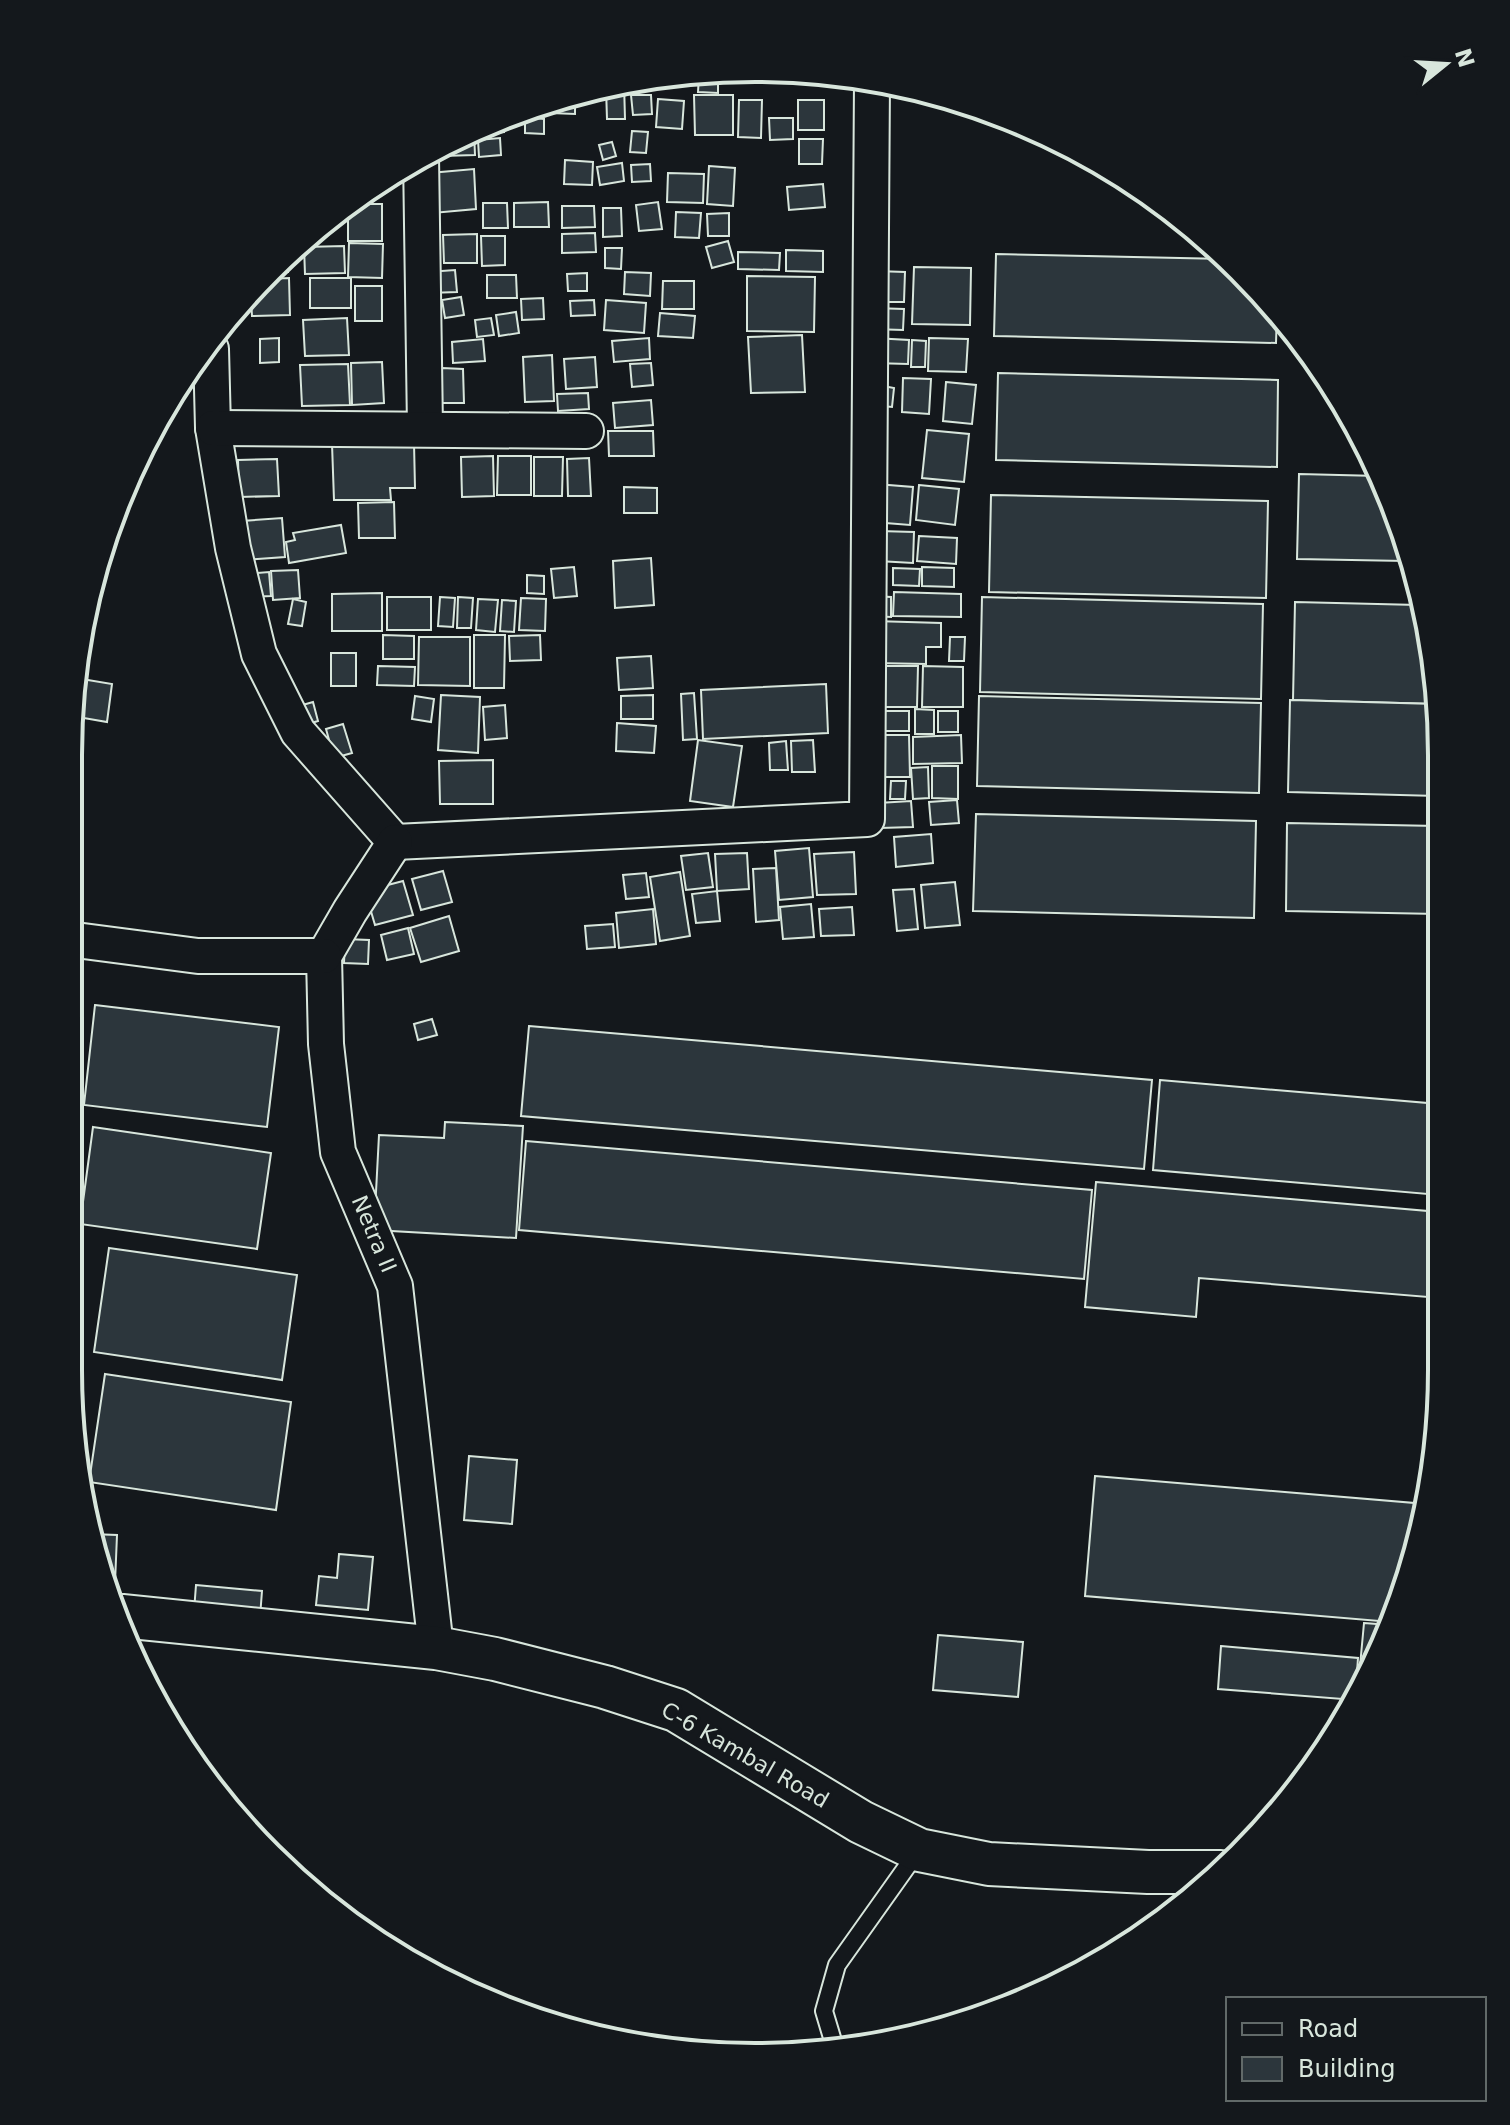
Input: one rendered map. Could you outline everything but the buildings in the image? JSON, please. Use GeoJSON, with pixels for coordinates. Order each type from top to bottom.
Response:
{"type":"FeatureCollection","features":[{"type":"Feature","properties":{"kind":"street"},"geometry":{"type":"LineString","coordinates":[[395,842],[867,819],[872,93]]}},
{"type":"Feature","properties":{"kind":"street"},"geometry":{"type":"LineString","coordinates":[[421,171],[425,428]]}},
{"type":"Feature","properties":{"kind":"street"},"geometry":{"type":"LineString","coordinates":[[211,359],[213,428],[233,548],[259,654],[298,732],[395,842]]}},
{"type":"Feature","properties":{"kind":"street"},"geometry":{"type":"LineString","coordinates":[[213,428],[586,431]]}},
{"type":"Feature","properties":{"kind":"street"},"geometry":{"type":"LineString","coordinates":[[82,941],[198,956],[324,956],[395,842]]}},
{"type":"Feature","properties":{"kind":"street","name":"Netra II"},"geometry":{"type":"LineString","coordinates":[[324,956],[326,1044],[338,1152],[395,1286],[436,1648]]}},
{"type":"Feature","properties":{"kind":"street","name":"C-6 Kambal Road"},"geometry":{"type":"LineString","coordinates":[[129,1617],[436,1648],[495,1659],[605,1687],[676,1710],[861,1822],[919,1850],[989,1864],[1203,1872]]}},
{"type":"Feature","properties":{"kind":"lane"},"geometry":{"type":"LineString","coordinates":[[832,2038],[824,2011],[837,1965],[919,1850]]}}]}
